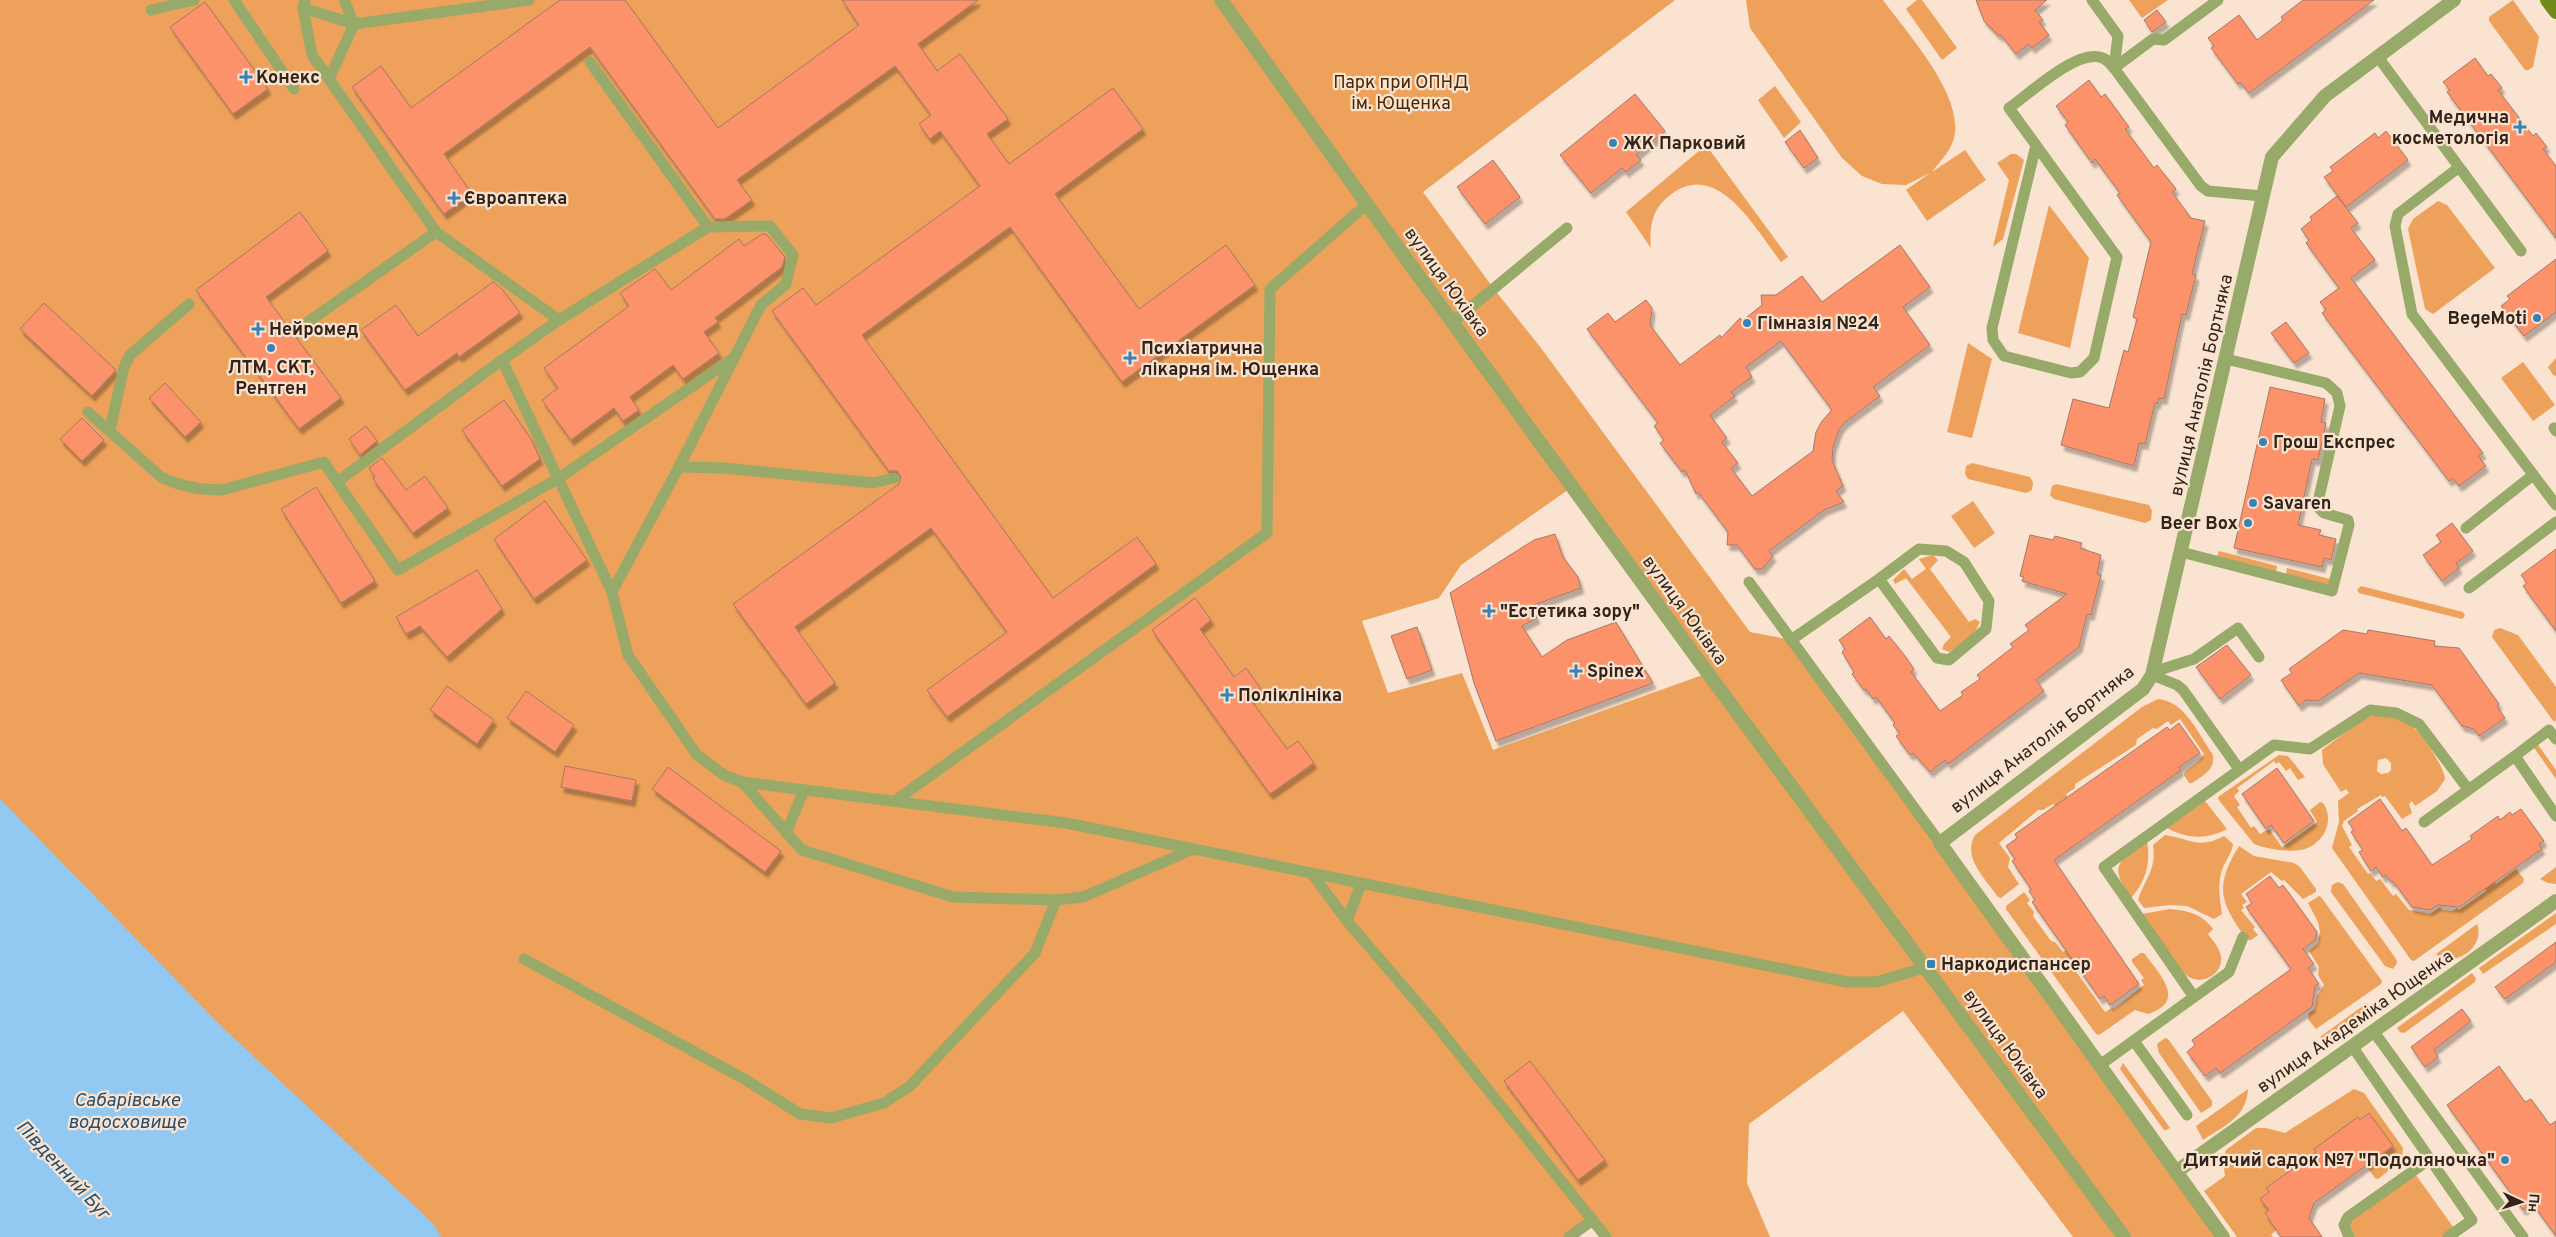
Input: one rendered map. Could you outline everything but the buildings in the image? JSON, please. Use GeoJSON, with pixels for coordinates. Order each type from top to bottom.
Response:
{"type":"FeatureCollection","features":[{"type":"Feature","properties":{"kind":"main road"},"geometry":{"type":"LineString","coordinates":[[2547,0],[2556,12]]}},
{"type":"Feature","properties":{"kind":"street","name":"вулиця Юківка"},"geometry":{"type":"LineString","coordinates":[[1221,0],[1708,673],[1927,967],[2124,1237]]}},
{"type":"Feature","properties":{"kind":"street","name":"вулиця Анатолія Бортняка"},"geometry":{"type":"LineString","coordinates":[[1940,843],[2143,688],[2152,674],[2272,157],[2309,112],[2325,96],[2454,0]]}},
{"type":"Feature","properties":{"kind":"street"},"geometry":{"type":"LineString","coordinates":[[1940,843],[2223,1237]]}},
{"type":"Feature","properties":{"kind":"street","name":"вулиця Академіка Ющенка"},"geometry":{"type":"LineString","coordinates":[[2176,1172],[2556,901]]}},
{"type":"Feature","properties":{"kind":"lane"},"geometry":{"type":"LineString","coordinates":[[151,10],[194,0]]}},
{"type":"Feature","properties":{"kind":"lane"},"geometry":{"type":"LineString","coordinates":[[234,0],[294,89]]}},
{"type":"Feature","properties":{"kind":"lane"},"geometry":{"type":"LineString","coordinates":[[329,79],[354,24],[344,0]]}},
{"type":"Feature","properties":{"kind":"lane"},"geometry":{"type":"LineString","coordinates":[[304,4],[354,24],[529,0]]}},
{"type":"Feature","properties":{"kind":"lane"},"geometry":{"type":"LineString","coordinates":[[2092,0],[2118,36],[2114,68]]}},
{"type":"Feature","properties":{"kind":"lane"},"geometry":{"type":"LineString","coordinates":[[2114,68],[2153,39],[2164,40],[2218,0]]}},
{"type":"Feature","properties":{"kind":"lane"},"geometry":{"type":"LineString","coordinates":[[304,4],[312,55],[436,232],[559,320]]}},
{"type":"Feature","properties":{"kind":"lane"},"geometry":{"type":"LineString","coordinates":[[2036,145],[1992,328],[1993,340],[1996,348],[2004,356],[2071,373],[2080,372],[2094,358],[2117,257],[2036,145],[2009,108],[2078,59],[2097,56],[2104,58],[2114,68],[2201,186],[2208,191],[2262,196]]}},
{"type":"Feature","properties":{"kind":"lane"},"geometry":{"type":"LineString","coordinates":[[2378,57],[2521,251]]}},
{"type":"Feature","properties":{"kind":"lane"},"geometry":{"type":"LineString","coordinates":[[590,62],[708,228]]}},
{"type":"Feature","properties":{"kind":"lane"},"geometry":{"type":"LineString","coordinates":[[2458,168],[2398,214],[2394,226],[2412,314],[2556,505]]}},
{"type":"Feature","properties":{"kind":"lane"},"geometry":{"type":"LineString","coordinates":[[894,801],[1267,533],[1270,289],[1367,204]]}},
{"type":"Feature","properties":{"kind":"lane"},"geometry":{"type":"LineString","coordinates":[[337,482],[559,320],[708,228],[770,226],[793,255],[786,284],[761,305],[679,468],[612,592]]}},
{"type":"Feature","properties":{"kind":"lane"},"geometry":{"type":"LineString","coordinates":[[1453,322],[1568,228]]}},
{"type":"Feature","properties":{"kind":"lane"},"geometry":{"type":"LineString","coordinates":[[298,328],[436,232]]}},
{"type":"Feature","properties":{"kind":"lane"},"geometry":{"type":"LineString","coordinates":[[110,430],[124,367],[130,355],[190,304]]}},
{"type":"Feature","properties":{"kind":"lane"},"geometry":{"type":"LineString","coordinates":[[88,412],[161,477],[188,487],[222,490],[324,462],[398,570],[559,478],[735,357]]}},
{"type":"Feature","properties":{"kind":"lane"},"geometry":{"type":"LineString","coordinates":[[2181,552],[2332,591],[2349,525],[2348,520],[2324,513],[2317,506],[2340,406],[2337,393],[2326,383],[2226,359]]}},
{"type":"Feature","properties":{"kind":"lane"},"geometry":{"type":"LineString","coordinates":[[502,360],[612,592],[624,646],[634,664],[697,755],[724,775],[742,782],[1066,823],[1313,875],[1848,982],[1876,982],[1927,967]]}},
{"type":"Feature","properties":{"kind":"lane"},"geometry":{"type":"LineString","coordinates":[[679,468],[724,468],[872,483],[894,478]]}},
{"type":"Feature","properties":{"kind":"lane"},"geometry":{"type":"LineString","coordinates":[[2466,528],[2533,475]]}},
{"type":"Feature","properties":{"kind":"lane"},"geometry":{"type":"LineString","coordinates":[[2469,588],[2556,522]]}},
{"type":"Feature","properties":{"kind":"lane"},"geometry":{"type":"LineString","coordinates":[[1791,640],[1919,549],[1946,551],[1964,562],[1990,601],[1986,629],[1949,660],[1937,658],[1879,579]]}},
{"type":"Feature","properties":{"kind":"lane"},"geometry":{"type":"LineString","coordinates":[[1749,582],[1940,843]]}},
{"type":"Feature","properties":{"kind":"lane"},"geometry":{"type":"LineString","coordinates":[[2152,674],[2194,659],[2238,628],[2259,657]]}},
{"type":"Feature","properties":{"kind":"lane"},"geometry":{"type":"LineString","coordinates":[[2152,674],[2184,690],[2239,769]]}},
{"type":"Feature","properties":{"kind":"lane"},"geometry":{"type":"LineString","coordinates":[[2194,997],[2104,868],[2274,744],[2310,749],[2370,710],[2396,712],[2419,724],[2468,789]]}},
{"type":"Feature","properties":{"kind":"lane"},"geometry":{"type":"LineString","coordinates":[[2424,822],[2549,730],[2556,740]]}},
{"type":"Feature","properties":{"kind":"lane"},"geometry":{"type":"LineString","coordinates":[[2516,756],[2556,816]]}},
{"type":"Feature","properties":{"kind":"lane"},"geometry":{"type":"LineString","coordinates":[[742,782],[802,850],[940,894],[966,898],[1071,899],[1098,892],[1191,850]]}},
{"type":"Feature","properties":{"kind":"lane"},"geometry":{"type":"LineString","coordinates":[[786,833],[804,790]]}},
{"type":"Feature","properties":{"kind":"lane"},"geometry":{"type":"LineString","coordinates":[[1313,875],[1347,921],[1433,1021],[1606,1237]]}},
{"type":"Feature","properties":{"kind":"lane"},"geometry":{"type":"LineString","coordinates":[[1347,921],[1361,884]]}},
{"type":"Feature","properties":{"kind":"lane"},"geometry":{"type":"LineString","coordinates":[[524,959],[746,1080],[800,1114],[831,1118],[884,1103],[910,1086],[1035,953],[1056,900]]}},
{"type":"Feature","properties":{"kind":"lane"},"geometry":{"type":"LineString","coordinates":[[2100,1065],[2229,972],[2243,937]]}},
{"type":"Feature","properties":{"kind":"lane"},"geometry":{"type":"LineString","coordinates":[[2374,1032],[2523,1237]]}},
{"type":"Feature","properties":{"kind":"lane"},"geometry":{"type":"LineString","coordinates":[[2134,1041],[2186,1115]]}},
{"type":"Feature","properties":{"kind":"lane"},"geometry":{"type":"LineString","coordinates":[[2352,1046],[2472,1220],[2448,1237]]}},
{"type":"Feature","properties":{"kind":"lane"},"geometry":{"type":"LineString","coordinates":[[2348,1237],[2344,1225],[2348,1217],[2430,1159]]}},
{"type":"Feature","properties":{"kind":"lane"},"geometry":{"type":"LineString","coordinates":[[1569,1237],[1593,1220]]}},
{"type":"Feature","properties":{"kind":"green space","name":"Парк при ОПНД ім. Ющенка"},"geometry":{"type":"Polygon","coordinates":[[[0,0],[1675,0],[1423,192],[1494,289],[1541,348],[1750,632],[1791,640],[2223,1237],[2073,1237],[1903,1011],[1749,1124],[1747,1183],[1770,1237],[1606,1237],[1593,1220],[1569,1237],[351,1237],[0,875],[0,0]],[[1572,487],[1461,565],[1439,598],[1362,621],[1388,693],[1462,673],[1493,750],[1708,673],[1572,487]]]}},
{"type":"Feature","properties":{"kind":"green space"},"geometry":{"type":"Polygon","coordinates":[[[1746,0],[1883,0],[1930,63],[1949,99],[1954,117],[1954,139],[1946,154],[1932,172],[1965,150],[1986,180],[1927,221],[1906,190],[1930,173],[1906,185],[1882,184],[1862,176],[1842,158],[1750,28],[1746,0]]]}},
{"type":"Feature","properties":{"kind":"green space"},"geometry":{"type":"Polygon","coordinates":[[[1917,0],[1922,0],[1957,48],[1942,60],[1906,9],[1917,0]]]}},
{"type":"Feature","properties":{"kind":"green space"},"geometry":{"type":"Polygon","coordinates":[[[2129,0],[2168,0],[2142,18],[2129,0]]]}},
{"type":"Feature","properties":{"kind":"green space"},"geometry":{"type":"Polygon","coordinates":[[[2513,0],[2539,37],[2533,67],[2528,70],[2525,70],[2489,21],[2489,17],[2513,0]]]}},
{"type":"Feature","properties":{"kind":"green space"},"geometry":{"type":"Polygon","coordinates":[[[1775,86],[1801,122],[1784,138],[1758,100],[1775,86]]]}},
{"type":"Feature","properties":{"kind":"green space"},"geometry":{"type":"Polygon","coordinates":[[[1706,145],[1788,257],[1781,262],[1734,202],[1719,191],[1703,185],[1687,186],[1663,201],[1655,213],[1651,226],[1651,248],[1626,212],[1706,145]]]}},
{"type":"Feature","properties":{"kind":"green space"},"geometry":{"type":"Polygon","coordinates":[[[2011,154],[2016,154],[2024,160],[2003,239],[1993,247],[2009,180],[1997,163],[2011,154]]]}},
{"type":"Feature","properties":{"kind":"green space"},"geometry":{"type":"Polygon","coordinates":[[[2438,201],[2447,205],[2495,268],[2433,314],[2425,309],[2408,229],[2413,219],[2438,201]]]}},
{"type":"Feature","properties":{"kind":"green space"},"geometry":{"type":"Polygon","coordinates":[[[2049,205],[2089,258],[2070,348],[2018,333],[2049,205]]]}},
{"type":"Feature","properties":{"kind":"green space"},"geometry":{"type":"Polygon","coordinates":[[[1968,343],[1992,359],[1972,438],[1947,432],[1968,343]]]}},
{"type":"Feature","properties":{"kind":"green space"},"geometry":{"type":"Polygon","coordinates":[[[2556,358],[2556,376],[2553,375],[2548,367],[2556,358]]]}},
{"type":"Feature","properties":{"kind":"green space"},"geometry":{"type":"Polygon","coordinates":[[[2523,362],[2555,405],[2533,421],[2501,378],[2523,362]]]}},
{"type":"Feature","properties":{"kind":"green space"},"geometry":{"type":"Polygon","coordinates":[[[1972,463],[2030,477],[2033,482],[2032,490],[2026,493],[1968,479],[1965,474],[1966,466],[1972,463]]]}},
{"type":"Feature","properties":{"kind":"green space"},"geometry":{"type":"Polygon","coordinates":[[[2056,484],[2149,505],[2152,511],[2151,520],[2145,523],[2054,499],[2050,495],[2052,486],[2056,484]]]}},
{"type":"Feature","properties":{"kind":"green space"},"geometry":{"type":"Polygon","coordinates":[[[1973,501],[1995,533],[1974,548],[1951,516],[1973,501]]]}},
{"type":"Feature","properties":{"kind":"green space"},"geometry":{"type":"Polygon","coordinates":[[[2219,551],[2277,566],[2276,572],[2217,557],[2219,551]]]}},
{"type":"Feature","properties":{"kind":"green space"},"geometry":{"type":"Polygon","coordinates":[[[1933,555],[1938,560],[1930,569],[1969,622],[1975,619],[1980,622],[1973,636],[1949,652],[1942,649],[1951,637],[1906,578],[1895,584],[1893,580],[1904,569],[1912,579],[1926,569],[1919,559],[1933,555]]]}},
{"type":"Feature","properties":{"kind":"green space"},"geometry":{"type":"Polygon","coordinates":[[[2287,568],[2330,579],[2328,586],[2286,575],[2287,568]]]}},
{"type":"Feature","properties":{"kind":"green space"},"geometry":{"type":"Polygon","coordinates":[[[2361,586],[2463,612],[2465,616],[2462,619],[2359,593],[2357,590],[2361,586]]]}},
{"type":"Feature","properties":{"kind":"green space"},"geometry":{"type":"Polygon","coordinates":[[[2500,628],[2518,635],[2556,687],[2556,720],[2554,722],[2492,637],[2494,630],[2500,628]]]}},
{"type":"Feature","properties":{"kind":"green space"},"geometry":{"type":"Polygon","coordinates":[[[2158,699],[2168,701],[2184,712],[2197,729],[2213,755],[2212,765],[2208,772],[2192,783],[2189,783],[2184,775],[2185,771],[2199,761],[2204,754],[2180,719],[2171,725],[2168,721],[2157,729],[2153,728],[2137,739],[2136,745],[2075,784],[2075,788],[2066,794],[2068,798],[2056,807],[2053,804],[2043,810],[2038,810],[1999,843],[2010,858],[2008,867],[2019,884],[2001,898],[1998,897],[1973,860],[1971,852],[1975,835],[2142,707],[2158,699]]]}},
{"type":"Feature","properties":{"kind":"green space"},"geometry":{"type":"Polygon","coordinates":[[[2378,715],[2408,723],[2419,733],[2431,749],[2444,773],[2445,779],[2437,791],[2415,806],[2412,801],[2409,804],[2412,813],[2402,819],[2385,796],[2382,797],[2381,795],[2357,809],[2358,811],[2344,821],[2342,826],[2352,845],[2349,847],[2368,874],[2370,873],[2376,881],[2380,879],[2393,896],[2396,894],[2409,910],[2430,914],[2440,907],[2442,910],[2453,911],[2457,908],[2459,910],[2486,891],[2485,888],[2493,881],[2496,884],[2516,869],[2524,879],[2523,883],[2414,961],[2411,960],[2332,848],[2339,822],[2338,801],[2349,793],[2346,789],[2341,792],[2323,764],[2322,750],[2364,718],[2378,715]],[[2386,758],[2378,760],[2377,771],[2381,774],[2388,773],[2391,770],[2391,763],[2386,758]]]}},
{"type":"Feature","properties":{"kind":"green space"},"geometry":{"type":"Polygon","coordinates":[[[2536,742],[2556,770],[2556,779],[2532,745],[2536,742]]]}},
{"type":"Feature","properties":{"kind":"green space"},"geometry":{"type":"Polygon","coordinates":[[[2279,755],[2288,756],[2305,777],[2298,780],[2290,768],[2286,771],[2279,762],[2276,764],[2274,761],[2237,788],[2239,791],[2234,796],[2240,805],[2237,807],[2251,828],[2254,826],[2260,834],[2269,829],[2282,847],[2317,822],[2310,810],[2320,802],[2323,803],[2327,810],[2328,818],[2325,832],[2315,844],[2308,848],[2289,851],[2254,844],[2218,799],[2218,797],[2279,755]]]}},
{"type":"Feature","properties":{"kind":"green space"},"geometry":{"type":"Polygon","coordinates":[[[2205,801],[2227,829],[2212,835],[2197,837],[2174,832],[2167,828],[2205,801]]]}},
{"type":"Feature","properties":{"kind":"green space"},"geometry":{"type":"Polygon","coordinates":[[[2165,835],[2200,843],[2224,836],[2233,844],[2222,870],[2220,881],[2219,892],[2222,914],[2214,919],[2187,906],[2170,905],[2144,908],[2138,900],[2152,868],[2153,845],[2165,835]]]}},
{"type":"Feature","properties":{"kind":"green space"},"geometry":{"type":"Polygon","coordinates":[[[2147,841],[2148,864],[2144,878],[2131,898],[2118,870],[2123,859],[2147,841]]]}},
{"type":"Feature","properties":{"kind":"green space"},"geometry":{"type":"Polygon","coordinates":[[[2239,846],[2254,856],[2294,863],[2300,867],[2316,889],[2316,892],[2303,899],[2284,880],[2282,881],[2271,872],[2241,894],[2247,902],[2242,905],[2244,908],[2241,910],[2255,927],[2253,929],[2258,935],[2251,940],[2247,940],[2231,916],[2224,895],[2223,884],[2226,873],[2239,846]]]}},
{"type":"Feature","properties":{"kind":"green space"},"geometry":{"type":"Polygon","coordinates":[[[2556,867],[2556,884],[2540,879],[2556,867]]]}},
{"type":"Feature","properties":{"kind":"green space"},"geometry":{"type":"Polygon","coordinates":[[[2338,882],[2343,884],[2396,959],[2397,963],[2393,969],[2385,966],[2331,892],[2332,885],[2338,882]]]}},
{"type":"Feature","properties":{"kind":"green space"},"geometry":{"type":"Polygon","coordinates":[[[2024,892],[2030,900],[2027,903],[2034,912],[2033,916],[2051,941],[2055,942],[2063,952],[2067,950],[2074,959],[2070,963],[2105,1012],[2112,1008],[2114,1009],[2144,985],[2141,980],[2144,978],[2132,962],[2132,959],[2141,953],[2144,953],[2167,986],[2168,995],[2166,1002],[2160,1009],[2148,1014],[2135,1010],[2099,1035],[2096,1034],[2006,909],[2006,906],[2024,892]]]}},
{"type":"Feature","properties":{"kind":"green space"},"geometry":{"type":"Polygon","coordinates":[[[2319,896],[2382,981],[2381,984],[2316,1029],[2308,1019],[2309,1013],[2315,1009],[2317,996],[2324,985],[2318,975],[2319,967],[2309,951],[2318,944],[2320,932],[2318,922],[2308,903],[2319,896]]]}},
{"type":"Feature","properties":{"kind":"green space"},"geometry":{"type":"Polygon","coordinates":[[[2170,909],[2194,914],[2213,929],[2208,934],[2219,951],[2221,963],[2215,973],[2206,979],[2194,979],[2183,972],[2142,914],[2170,909]]]}},
{"type":"Feature","properties":{"kind":"green space"},"geometry":{"type":"Polygon","coordinates":[[[2556,913],[2556,924],[2483,974],[2479,968],[2556,913]]]}},
{"type":"Feature","properties":{"kind":"green space"},"geometry":{"type":"Polygon","coordinates":[[[2477,924],[2479,933],[2477,941],[2467,953],[2451,959],[2443,958],[2436,954],[2477,924]]]}},
{"type":"Feature","properties":{"kind":"green space"},"geometry":{"type":"Polygon","coordinates":[[[2472,973],[2476,979],[2475,982],[2404,1033],[2400,1032],[2397,1028],[2472,973]]]}},
{"type":"Feature","properties":{"kind":"green space"},"geometry":{"type":"Polygon","coordinates":[[[2367,1003],[2371,1012],[2368,1021],[2336,1043],[2328,1043],[2320,1037],[2367,1003]]]}},
{"type":"Feature","properties":{"kind":"green space"},"geometry":{"type":"Polygon","coordinates":[[[2165,1038],[2168,1039],[2212,1101],[2212,1106],[2201,1113],[2159,1053],[2157,1044],[2165,1038]]]}},
{"type":"Feature","properties":{"kind":"green space"},"geometry":{"type":"Polygon","coordinates":[[[2123,1063],[2170,1128],[2164,1130],[2120,1069],[2123,1063]]]}},
{"type":"Feature","properties":{"kind":"green space"},"geometry":{"type":"Polygon","coordinates":[[[2248,1089],[2246,1099],[2239,1114],[2203,1140],[2196,1126],[2248,1089]]]}},
{"type":"Feature","properties":{"kind":"green space"},"geometry":{"type":"Polygon","coordinates":[[[2354,1089],[2364,1093],[2403,1148],[2402,1160],[2378,1179],[2375,1178],[2366,1166],[2393,1146],[2369,1114],[2360,1120],[2358,1117],[2316,1152],[2266,1188],[2269,1192],[2260,1199],[2269,1210],[2265,1214],[2276,1230],[2271,1235],[2273,1237],[2237,1237],[2204,1191],[2225,1176],[2223,1161],[2226,1150],[2256,1128],[2266,1128],[2285,1133],[2354,1089]]]}},
{"type":"Feature","properties":{"kind":"green space"},"geometry":{"type":"Polygon","coordinates":[[[2413,1171],[2456,1231],[2448,1237],[2349,1237],[2348,1217],[2413,1171]]]}},
{"type":"Feature","properties":{"kind":"water","name":"Сабарівське водосховище"},"geometry":{"type":"Polygon","coordinates":[[[0,799],[221,1026],[419,1210],[434,1225],[441,1237],[0,1237],[0,799]]]}},
{"type":"Feature","properties":{"kind":"place","name":"Конекс"},"geometry":{"type":"Point","coordinates":[246,77]}},
{"type":"Feature","properties":{"kind":"place","name":"Медична косметологія"},"geometry":{"type":"Point","coordinates":[2520,127]}},
{"type":"Feature","properties":{"kind":"place","name":"ЖК Парковий"},"geometry":{"type":"Point","coordinates":[1613,143]}},
{"type":"Feature","properties":{"kind":"place","name":"Євроаптека"},"geometry":{"type":"Point","coordinates":[454,198]}},
{"type":"Feature","properties":{"kind":"place","name":"BegeMoti"},"geometry":{"type":"Point","coordinates":[2537,318]}},
{"type":"Feature","properties":{"kind":"place","name":"Гімназія №24"},"geometry":{"type":"Point","coordinates":[1747,323]}},
{"type":"Feature","properties":{"kind":"place","name":"Нейромед"},"geometry":{"type":"Point","coordinates":[258,329]}},
{"type":"Feature","properties":{"kind":"place","name":"ЛТМ, СКТ, Рентген"},"geometry":{"type":"Point","coordinates":[271,348]}},
{"type":"Feature","properties":{"kind":"place","name":"Психіатрична лікарня ім. Ющенка"},"geometry":{"type":"Point","coordinates":[1130,358]}},
{"type":"Feature","properties":{"kind":"place","name":"Грош Експрес"},"geometry":{"type":"Point","coordinates":[2263,442]}},
{"type":"Feature","properties":{"kind":"place","name":"Savaren"},"geometry":{"type":"Point","coordinates":[2253,503]}},
{"type":"Feature","properties":{"kind":"place","name":"Beer Box"},"geometry":{"type":"Point","coordinates":[2248,523]}},
{"type":"Feature","properties":{"kind":"place","name":"\"Естетика зору\""},"geometry":{"type":"Point","coordinates":[1489,611]}},
{"type":"Feature","properties":{"kind":"place","name":"Spinex"},"geometry":{"type":"Point","coordinates":[1576,671]}},
{"type":"Feature","properties":{"kind":"place","name":"Поліклініка"},"geometry":{"type":"Point","coordinates":[1227,695]}},
{"type":"Feature","properties":{"kind":"place","name":"Наркодиспансер"},"geometry":{"type":"Point","coordinates":[1931,964]}},
{"type":"Feature","properties":{"kind":"place","name":"Дитячий садок №7 \"Подоляночка\""},"geometry":{"type":"Point","coordinates":[2505,1160]}},
{"type":"Feature","properties":{"kind":"water label","name":"Південний Буг"},"geometry":{"type":"Point","coordinates":[64,1169]}}]}
